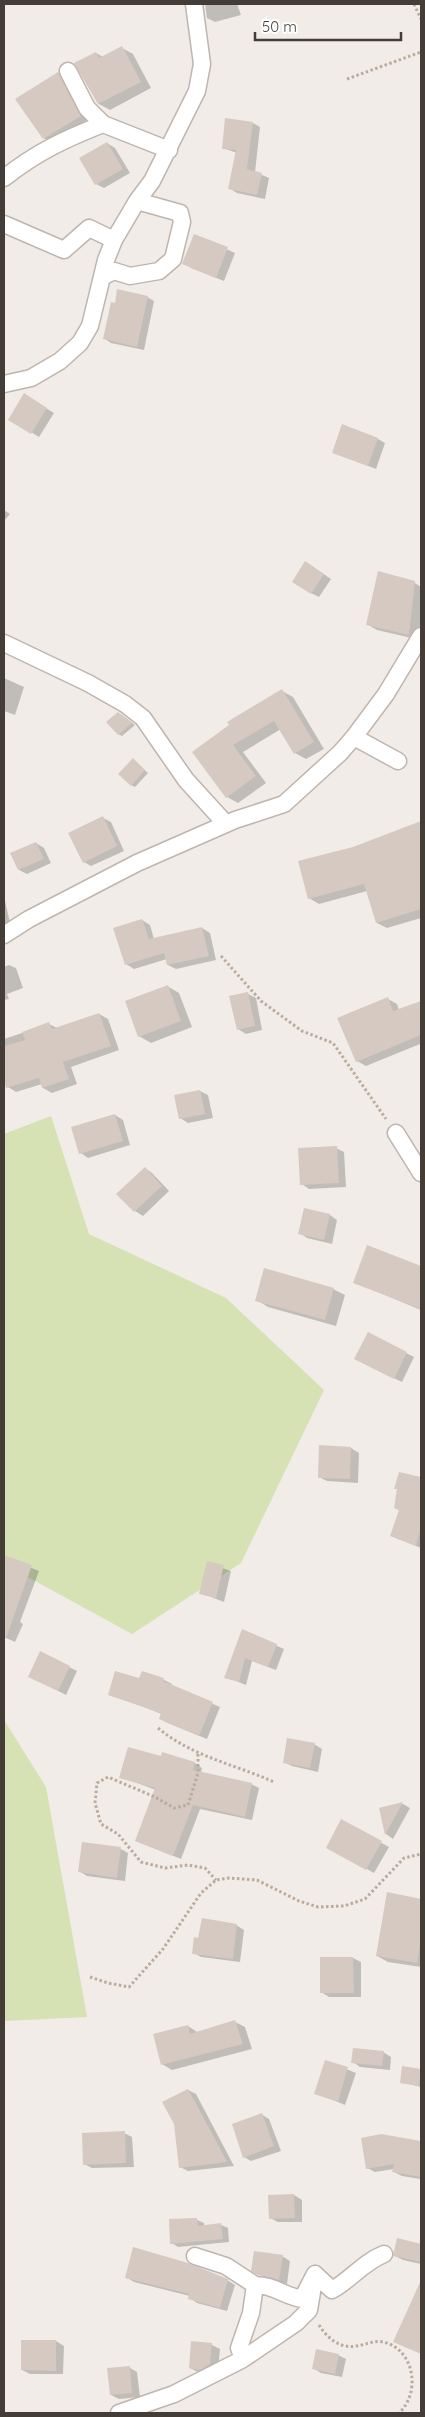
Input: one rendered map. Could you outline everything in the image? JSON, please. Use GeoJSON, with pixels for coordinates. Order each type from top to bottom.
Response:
{"type":"FeatureCollection","features":[{"type":"Feature","properties":{"kind":"street"},"geometry":{"type":"LineString","coordinates":[[4,384],[31,378],[60,361],[80,343],[90,326],[102,277],[114,240],[137,201],[152,181],[197,91],[202,64],[194,4]]}},
{"type":"Feature","properties":{"kind":"street"},"geometry":{"type":"LineString","coordinates":[[68,71],[87,108],[103,124],[169,150]]}},
{"type":"Feature","properties":{"kind":"street"},"geometry":{"type":"LineString","coordinates":[[4,178],[30,157],[64,139],[103,124]]}},
{"type":"Feature","properties":{"kind":"street"},"geometry":{"type":"LineString","coordinates":[[102,277],[114,271],[130,276],[158,271],[173,259],[182,222],[180,214],[137,201]]}},
{"type":"Feature","properties":{"kind":"street"},"geometry":{"type":"LineString","coordinates":[[4,224],[64,250],[88,228],[114,240]]}},
{"type":"Feature","properties":{"kind":"street"},"geometry":{"type":"LineString","coordinates":[[4,935],[29,919],[137,863],[226,824],[284,804],[354,737],[386,694],[421,636]]}},
{"type":"Feature","properties":{"kind":"street"},"geometry":{"type":"LineString","coordinates":[[4,642],[88,682],[125,704],[143,718],[186,780],[226,824]]}},
{"type":"Feature","properties":{"kind":"street"},"geometry":{"type":"LineString","coordinates":[[354,737],[398,761]]}},
{"type":"Feature","properties":{"kind":"street"},"geometry":{"type":"LineString","coordinates":[[396,1133],[421,1173]]}},
{"type":"Feature","properties":{"kind":"street"},"geometry":{"type":"LineString","coordinates":[[315,2274],[332,2290],[345,2283],[362,2266],[384,2254]]}},
{"type":"Feature","properties":{"kind":"street"},"geometry":{"type":"LineString","coordinates":[[195,2256],[226,2266],[255,2285],[271,2286],[290,2297],[302,2299],[315,2274]]}},
{"type":"Feature","properties":{"kind":"street"},"geometry":{"type":"LineString","coordinates":[[119,2413],[174,2394],[244,2359],[296,2323],[309,2310],[315,2274]]}},
{"type":"Feature","properties":{"kind":"street"},"geometry":{"type":"LineString","coordinates":[[244,2359],[239,2348],[251,2313],[255,2285]]}},
{"type":"Feature","properties":{"kind":"path"},"geometry":{"type":"LineString","coordinates":[[414,4],[421,19]]}},
{"type":"Feature","properties":{"kind":"path"},"geometry":{"type":"LineString","coordinates":[[347,79],[421,52]]}},
{"type":"Feature","properties":{"kind":"path"},"geometry":{"type":"LineString","coordinates":[[221,956],[261,1001],[302,1030],[333,1043],[396,1133]]}},
{"type":"Feature","properties":{"kind":"path"},"geometry":{"type":"LineString","coordinates":[[158,1728],[174,1741],[198,1754],[246,1769],[274,1782]]}},
{"type":"Feature","properties":{"kind":"path"},"geometry":{"type":"LineString","coordinates":[[198,1754],[198,1774],[188,1805],[174,1808],[155,1797],[108,1777],[97,1783],[95,1803],[101,1824],[118,1834],[141,1862],[165,1868],[188,1865],[205,1868],[216,1880]]}},
{"type":"Feature","properties":{"kind":"path"},"geometry":{"type":"LineString","coordinates":[[90,1977],[129,1987],[163,1949],[201,1893],[216,1880],[229,1878],[257,1880],[299,1901],[318,1907],[344,1906],[365,1899],[404,1858],[421,1854]]}},
{"type":"Feature","properties":{"kind":"path"},"geometry":{"type":"LineString","coordinates":[[309,2310],[327,2338],[354,2347],[383,2342],[395,2347],[407,2360],[414,2377],[410,2394],[399,2413]]}},
{"type":"Feature","properties":{"kind":"green space"},"geometry":{"type":"Polygon","coordinates":[[[51,1116],[89,1234],[226,1298],[324,1390],[241,1563],[132,1634],[4,1564],[4,1134],[51,1116]]]}},
{"type":"Feature","properties":{"kind":"green space"},"geometry":{"type":"Polygon","coordinates":[[[4,1720],[46,1787],[87,2017],[4,2021],[4,1720]]]}},
{"type":"Feature","properties":{"kind":"building"},"geometry":{"type":"Polygon","coordinates":[[[122,46],[141,82],[98,104],[74,63],[96,52],[99,58],[122,46]]]}},
{"type":"Feature","properties":{"kind":"building"},"geometry":{"type":"Polygon","coordinates":[[[58,72],[81,116],[43,139],[15,99],[58,72]]]}},
{"type":"Feature","properties":{"kind":"building"},"geometry":{"type":"Polygon","coordinates":[[[225,118],[253,122],[247,169],[262,173],[257,195],[228,189],[236,150],[222,149],[225,118]]]}},
{"type":"Feature","properties":{"kind":"building"},"geometry":{"type":"Polygon","coordinates":[[[107,142],[123,169],[95,185],[79,158],[107,142]]]}},
{"type":"Feature","properties":{"kind":"building"},"geometry":{"type":"Polygon","coordinates":[[[194,234],[228,247],[216,278],[182,264],[194,234]]]}},
{"type":"Feature","properties":{"kind":"building"},"geometry":{"type":"Polygon","coordinates":[[[117,289],[148,296],[137,347],[103,339],[111,302],[115,303],[117,289]]]}},
{"type":"Feature","properties":{"kind":"building"},"geometry":{"type":"Polygon","coordinates":[[[24,393],[47,408],[31,434],[8,420],[24,393]]]}},
{"type":"Feature","properties":{"kind":"building"},"geometry":{"type":"Polygon","coordinates":[[[342,424],[378,438],[368,466],[332,453],[342,424]]]}},
{"type":"Feature","properties":{"kind":"building"},"geometry":{"type":"Polygon","coordinates":[[[305,561],[324,574],[311,594],[292,582],[305,561]]]}},
{"type":"Feature","properties":{"kind":"building"},"geometry":{"type":"Polygon","coordinates":[[[378,571],[415,581],[409,635],[366,625],[378,571]]]}},
{"type":"Feature","properties":{"kind":"building"},"geometry":{"type":"Polygon","coordinates":[[[282,689],[314,742],[294,754],[274,721],[233,745],[256,776],[226,798],[192,752],[229,725],[227,722],[282,689]]]}},
{"type":"Feature","properties":{"kind":"building"},"geometry":{"type":"Polygon","coordinates":[[[118,712],[132,723],[118,735],[106,722],[118,712]]]}},
{"type":"Feature","properties":{"kind":"building"},"geometry":{"type":"Polygon","coordinates":[[[133,758],[145,770],[131,786],[118,774],[133,758]]]}},
{"type":"Feature","properties":{"kind":"building"},"geometry":{"type":"Polygon","coordinates":[[[103,816],[117,846],[83,863],[68,833],[103,816]]]}},
{"type":"Feature","properties":{"kind":"building"},"geometry":{"type":"Polygon","coordinates":[[[421,821],[421,909],[376,923],[364,884],[308,899],[298,861],[353,847],[421,821]]]}},
{"type":"Feature","properties":{"kind":"building"},"geometry":{"type":"Polygon","coordinates":[[[36,842],[44,859],[18,870],[10,853],[36,842]]]}},
{"type":"Feature","properties":{"kind":"building"},"geometry":{"type":"Polygon","coordinates":[[[142,919],[149,939],[202,927],[209,956],[167,965],[164,953],[125,965],[113,928],[142,919]]]}},
{"type":"Feature","properties":{"kind":"building"},"geometry":{"type":"Polygon","coordinates":[[[168,985],[181,1021],[138,1037],[125,1001],[168,985]]]}},
{"type":"Feature","properties":{"kind":"building"},"geometry":{"type":"Polygon","coordinates":[[[248,992],[255,1026],[237,1030],[229,996],[248,992]]]}},
{"type":"Feature","properties":{"kind":"building"},"geometry":{"type":"Polygon","coordinates":[[[388,997],[393,1011],[421,1001],[421,1035],[356,1062],[337,1018],[388,997]]]}},
{"type":"Feature","properties":{"kind":"building"},"geometry":{"type":"Polygon","coordinates":[[[99,1013],[111,1046],[63,1062],[69,1079],[42,1088],[39,1078],[6,1088],[4,1079],[4,1046],[25,1040],[22,1032],[49,1022],[52,1029],[99,1013]]]}},
{"type":"Feature","properties":{"kind":"building"},"geometry":{"type":"Polygon","coordinates":[[[200,1090],[205,1114],[179,1119],[174,1095],[200,1090]]]}},
{"type":"Feature","properties":{"kind":"building"},"geometry":{"type":"Polygon","coordinates":[[[115,1114],[123,1141],[79,1154],[71,1127],[115,1114]]]}},
{"type":"Feature","properties":{"kind":"building"},"geometry":{"type":"Polygon","coordinates":[[[337,1146],[339,1183],[300,1185],[298,1148],[337,1146]]]}},
{"type":"Feature","properties":{"kind":"building"},"geometry":{"type":"Polygon","coordinates":[[[145,1167],[162,1186],[134,1212],[116,1194],[145,1167]]]}},
{"type":"Feature","properties":{"kind":"building"},"geometry":{"type":"Polygon","coordinates":[[[304,1208],[330,1214],[324,1240],[298,1234],[304,1208]]]}},
{"type":"Feature","properties":{"kind":"building"},"geometry":{"type":"Polygon","coordinates":[[[367,1245],[421,1266],[421,1309],[353,1283],[367,1245]]]}},
{"type":"Feature","properties":{"kind":"building"},"geometry":{"type":"Polygon","coordinates":[[[264,1268],[334,1288],[325,1320],[255,1301],[264,1268]]]}},
{"type":"Feature","properties":{"kind":"building"},"geometry":{"type":"Polygon","coordinates":[[[368,1332],[407,1352],[394,1379],[354,1359],[368,1332]]]}},
{"type":"Feature","properties":{"kind":"building"},"geometry":{"type":"Polygon","coordinates":[[[319,1445],[351,1447],[350,1479],[318,1478],[319,1445]]]}},
{"type":"Feature","properties":{"kind":"building"},"geometry":{"type":"Polygon","coordinates":[[[399,1472],[421,1477],[421,1527],[416,1546],[390,1536],[399,1510],[394,1508],[397,1489],[394,1489],[399,1472]]]}},
{"type":"Feature","properties":{"kind":"building"},"geometry":{"type":"Polygon","coordinates":[[[4,1555],[32,1565],[6,1638],[4,1637],[4,1555]]]}},
{"type":"Feature","properties":{"kind":"building"},"geometry":{"type":"Polygon","coordinates":[[[207,1561],[224,1565],[216,1598],[199,1594],[207,1561]]]}},
{"type":"Feature","properties":{"kind":"building"},"geometry":{"type":"Polygon","coordinates":[[[242,1629],[277,1644],[268,1667],[245,1658],[239,1682],[224,1678],[242,1629]]]}},
{"type":"Feature","properties":{"kind":"building"},"geometry":{"type":"Polygon","coordinates":[[[40,1651],[70,1666],[58,1691],[28,1677],[40,1651]]]}},
{"type":"Feature","properties":{"kind":"building"},"geometry":{"type":"Polygon","coordinates":[[[115,1671],[139,1678],[142,1671],[164,1678],[163,1681],[213,1702],[199,1736],[159,1719],[161,1713],[108,1695],[115,1671]]]}},
{"type":"Feature","properties":{"kind":"building"},"geometry":{"type":"Polygon","coordinates":[[[287,1738],[315,1743],[310,1768],[283,1763],[287,1738]]]}},
{"type":"Feature","properties":{"kind":"building"},"geometry":{"type":"Polygon","coordinates":[[[128,1747],[161,1756],[162,1752],[195,1762],[193,1770],[252,1783],[245,1817],[193,1805],[173,1856],[135,1841],[155,1788],[119,1778],[128,1747]]]}},
{"type":"Feature","properties":{"kind":"building"},"geometry":{"type":"Polygon","coordinates":[[[403,1802],[385,1835],[379,1808],[403,1802]]]}},
{"type":"Feature","properties":{"kind":"building"},"geometry":{"type":"Polygon","coordinates":[[[341,1819],[382,1841],[366,1870],[326,1848],[341,1819]]]}},
{"type":"Feature","properties":{"kind":"building"},"geometry":{"type":"Polygon","coordinates":[[[82,1842],[121,1847],[117,1878],[78,1872],[82,1842]]]}},
{"type":"Feature","properties":{"kind":"building"},"geometry":{"type":"Polygon","coordinates":[[[387,1892],[421,1899],[421,1939],[417,1963],[376,1956],[387,1892]]]}},
{"type":"Feature","properties":{"kind":"building"},"geometry":{"type":"Polygon","coordinates":[[[202,1918],[237,1924],[233,1959],[192,1954],[194,1937],[198,1938],[202,1918]]]}},
{"type":"Feature","properties":{"kind":"building"},"geometry":{"type":"Polygon","coordinates":[[[320,1957],[353,1957],[354,1993],[320,1993],[320,1957]]]}},
{"type":"Feature","properties":{"kind":"building"},"geometry":{"type":"Polygon","coordinates":[[[235,2020],[243,2044],[161,2065],[153,2034],[188,2025],[190,2034],[235,2020]]]}},
{"type":"Feature","properties":{"kind":"building"},"geometry":{"type":"Polygon","coordinates":[[[353,2048],[384,2051],[382,2066],[351,2063],[353,2048]]]}},
{"type":"Feature","properties":{"kind":"building"},"geometry":{"type":"Polygon","coordinates":[[[325,2060],[348,2067],[338,2102],[314,2094],[325,2060]]]}},
{"type":"Feature","properties":{"kind":"building"},"geometry":{"type":"Polygon","coordinates":[[[402,2066],[421,2069],[419,2086],[400,2083],[402,2066]]]}},
{"type":"Feature","properties":{"kind":"building"},"geometry":{"type":"Polygon","coordinates":[[[188,2089],[227,2162],[179,2168],[174,2124],[162,2102],[188,2089]]]}},
{"type":"Feature","properties":{"kind":"building"},"geometry":{"type":"Polygon","coordinates":[[[262,2113],[274,2146],[243,2158],[232,2124],[262,2113]]]}},
{"type":"Feature","properties":{"kind":"building"},"geometry":{"type":"Polygon","coordinates":[[[125,2131],[126,2163],[83,2165],[82,2133],[125,2131]]]}},
{"type":"Feature","properties":{"kind":"building"},"geometry":{"type":"Polygon","coordinates":[[[381,2134],[421,2141],[421,2177],[392,2172],[394,2164],[366,2169],[361,2138],[381,2134]]]}},
{"type":"Feature","properties":{"kind":"building"},"geometry":{"type":"Polygon","coordinates":[[[294,2194],[295,2218],[269,2219],[268,2195],[294,2194]]]}},
{"type":"Feature","properties":{"kind":"building"},"geometry":{"type":"Polygon","coordinates":[[[197,2218],[198,2226],[221,2223],[223,2239],[170,2244],[169,2219],[197,2218]]]}},
{"type":"Feature","properties":{"kind":"building"},"geometry":{"type":"Polygon","coordinates":[[[397,2238],[421,2244],[421,2262],[393,2256],[397,2238]]]}},
{"type":"Feature","properties":{"kind":"building"},"geometry":{"type":"Polygon","coordinates":[[[133,2247],[188,2263],[228,2279],[220,2308],[188,2299],[189,2294],[125,2278],[133,2247]]]}},
{"type":"Feature","properties":{"kind":"building"},"geometry":{"type":"Polygon","coordinates":[[[254,2251],[283,2255],[279,2280],[258,2275],[251,2271],[254,2251]]]}},
{"type":"Feature","properties":{"kind":"building"},"geometry":{"type":"Polygon","coordinates":[[[421,2280],[421,2354],[393,2342],[421,2280]]]}},
{"type":"Feature","properties":{"kind":"building"},"geometry":{"type":"Polygon","coordinates":[[[21,2340],[56,2340],[56,2371],[21,2370],[21,2340]]]}},
{"type":"Feature","properties":{"kind":"building"},"geometry":{"type":"Polygon","coordinates":[[[191,2341],[212,2343],[210,2364],[200,2370],[189,2368],[191,2341]]]}},
{"type":"Feature","properties":{"kind":"building"},"geometry":{"type":"Polygon","coordinates":[[[316,2349],[339,2354],[335,2374],[312,2369],[316,2349]]]}},
{"type":"Feature","properties":{"kind":"building"},"geometry":{"type":"Polygon","coordinates":[[[130,2366],[132,2393],[110,2395],[107,2368],[130,2366]]]}}]}
